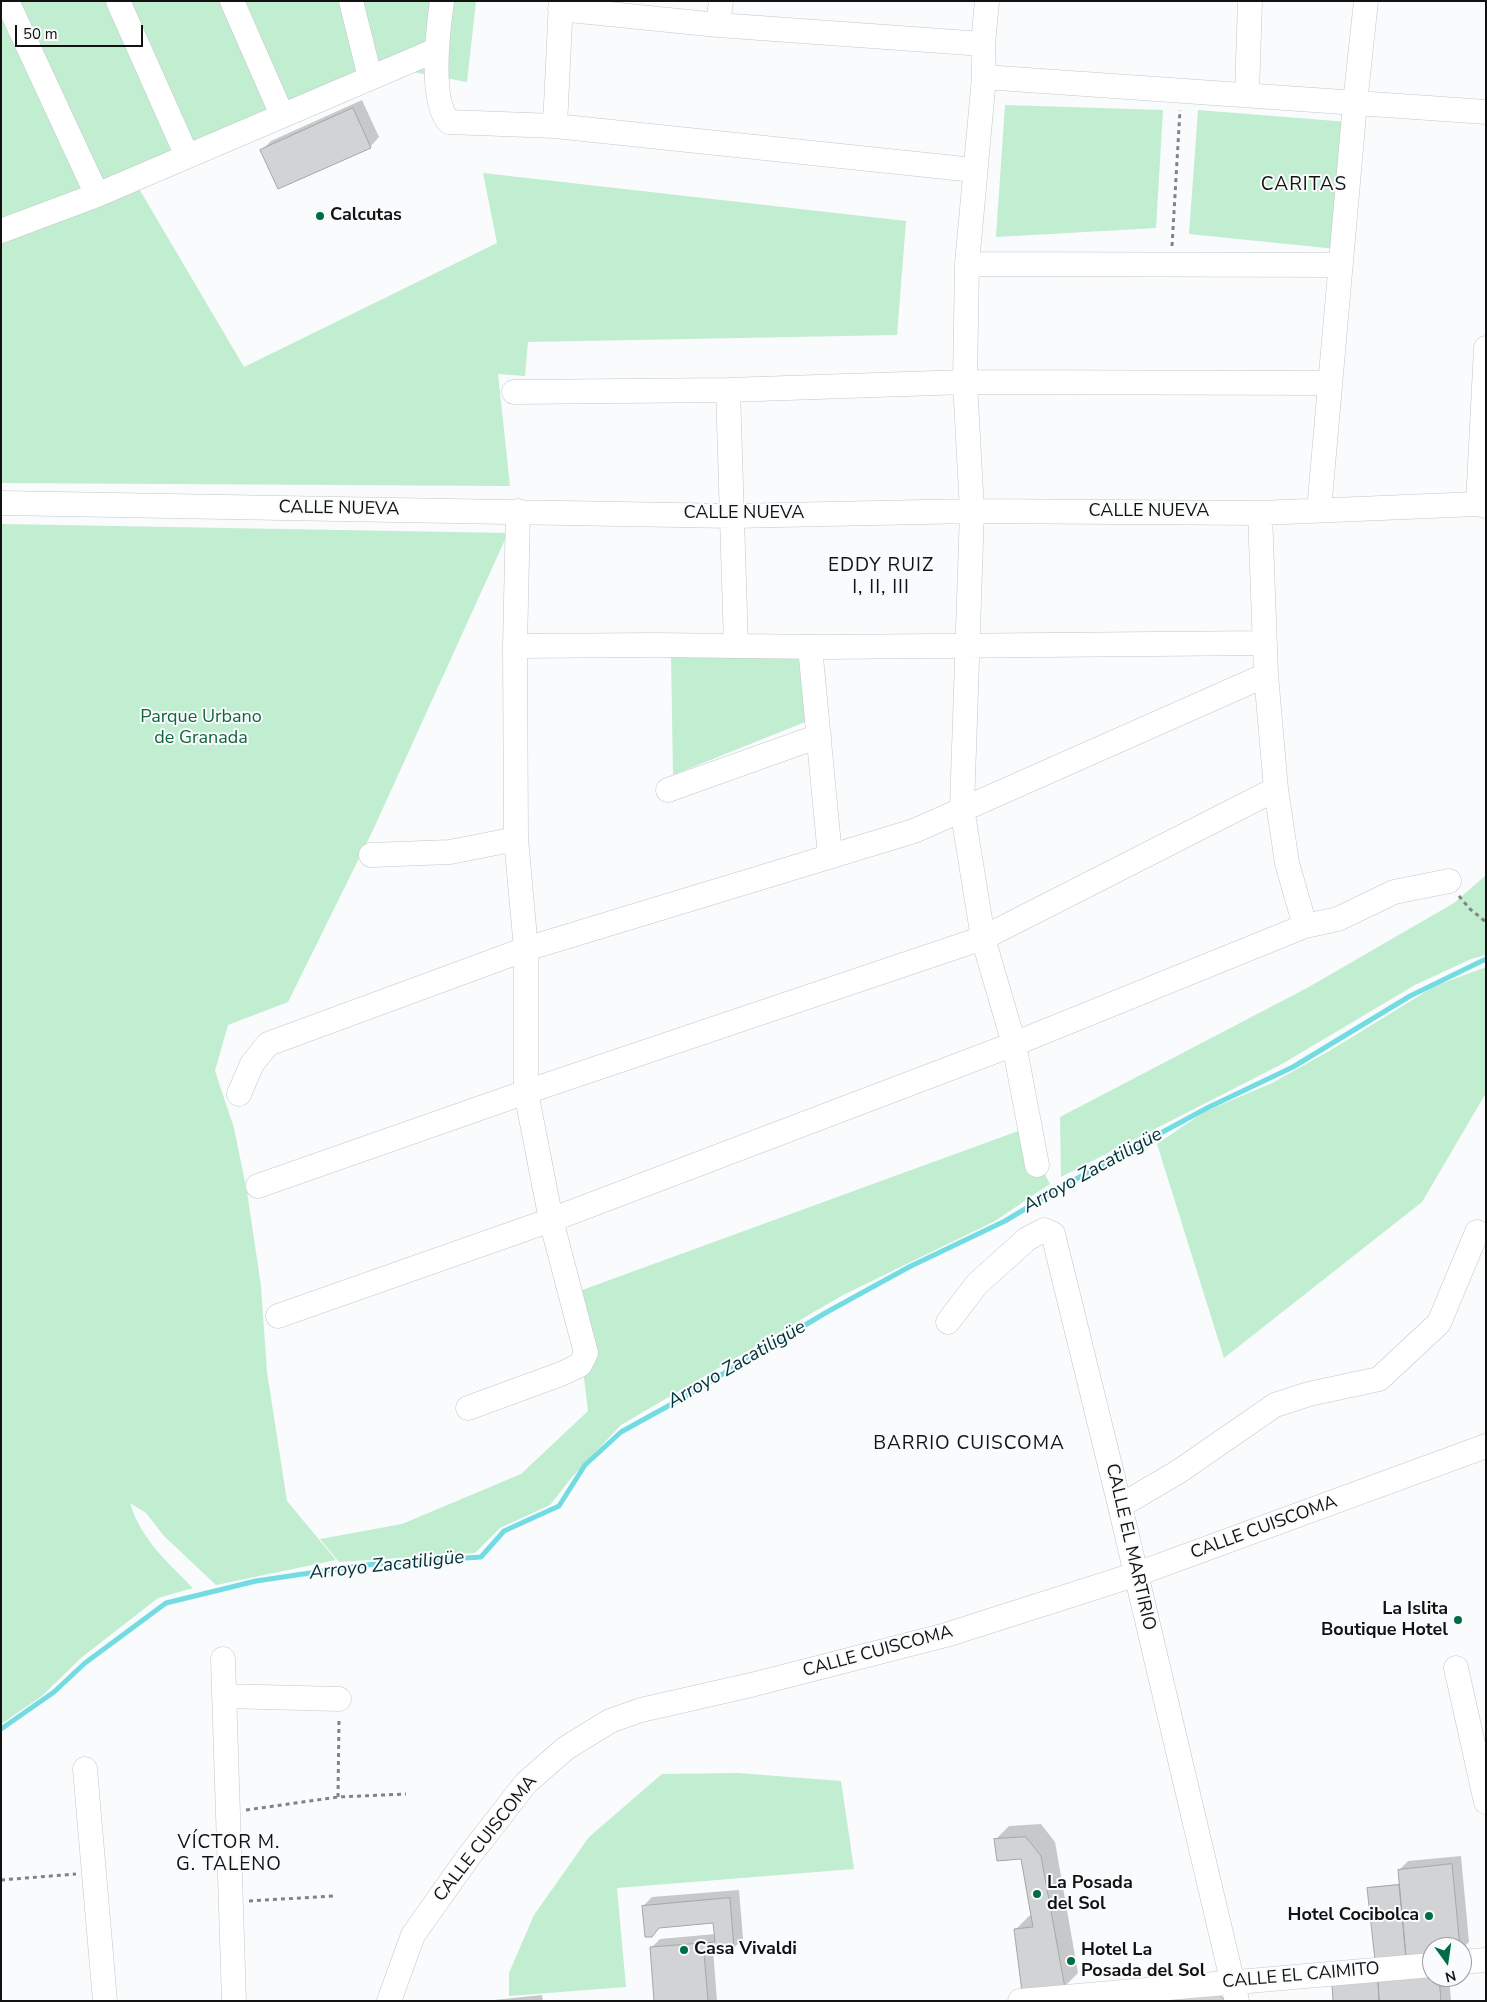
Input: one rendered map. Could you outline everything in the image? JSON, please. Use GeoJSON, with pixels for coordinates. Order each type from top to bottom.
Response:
{"type":"FeatureCollection","features":[{"type":"Feature","properties":{"kind":"street"},"geometry":{"type":"LineString","coordinates":[[6,1],[97,195]]}},
{"type":"Feature","properties":{"kind":"street"},"geometry":{"type":"LineString","coordinates":[[118,1],[187,156]]}},
{"type":"Feature","properties":{"kind":"street"},"geometry":{"type":"LineString","coordinates":[[232,1],[282,115]]}},
{"type":"Feature","properties":{"kind":"street"},"geometry":{"type":"LineString","coordinates":[[351,1],[370,77]]}},
{"type":"Feature","properties":{"kind":"street"},"geometry":{"type":"LineString","coordinates":[[442,1],[436,50],[440,99],[444,116],[449,122],[555,126],[974,170]]}},
{"type":"Feature","properties":{"kind":"street"},"geometry":{"type":"LineString","coordinates":[[718,26],[720,1]]}},
{"type":"Feature","properties":{"kind":"street"},"geometry":{"type":"LineString","coordinates":[[987,1],[983,44],[984,77],[974,170],[967,264],[965,382],[972,511],[962,808],[983,938],[1014,1044],[1036,1165]]}},
{"type":"Feature","properties":{"kind":"street"},"geometry":{"type":"LineString","coordinates":[[1247,95],[1250,1]]}},
{"type":"Feature","properties":{"kind":"street"},"geometry":{"type":"LineString","coordinates":[[1318,510],[1354,103],[1366,1]]}},
{"type":"Feature","properties":{"kind":"street"},"geometry":{"type":"LineString","coordinates":[[555,126],[560,5],[718,26],[983,44]]}},
{"type":"Feature","properties":{"kind":"street"},"geometry":{"type":"LineString","coordinates":[[1,232],[97,195],[436,50]]}},
{"type":"Feature","properties":{"kind":"street"},"geometry":{"type":"LineString","coordinates":[[984,77],[1486,112]]}},
{"type":"Feature","properties":{"kind":"street"},"geometry":{"type":"LineString","coordinates":[[967,264],[1340,264]]}},
{"type":"Feature","properties":{"kind":"street"},"geometry":{"type":"LineString","coordinates":[[1482,505],[1486,348]]}},
{"type":"Feature","properties":{"kind":"street"},"geometry":{"type":"LineString","coordinates":[[514,392],[728,390],[965,382],[1330,382]]}},
{"type":"Feature","properties":{"kind":"street"},"geometry":{"type":"LineString","coordinates":[[728,390],[736,646]]}},
{"type":"Feature","properties":{"kind":"street","name":"CALLE NUEVA"},"geometry":{"type":"LineString","coordinates":[[1,503],[732,516],[972,511],[1260,513],[1482,505]]}},
{"type":"Feature","properties":{"kind":"street"},"geometry":{"type":"LineString","coordinates":[[468,1408],[561,1374],[580,1365],[586,1353],[551,1220],[526,1092],[526,948],[516,839],[515,646],[518,512]]}},
{"type":"Feature","properties":{"kind":"street"},"geometry":{"type":"LineString","coordinates":[[1260,513],[1264,643],[1276,789],[1287,863],[1305,926]]}},
{"type":"Feature","properties":{"kind":"street"},"geometry":{"type":"LineString","coordinates":[[515,646],[810,647],[1264,643]]}},
{"type":"Feature","properties":{"kind":"street"},"geometry":{"type":"LineString","coordinates":[[810,647],[830,856]]}},
{"type":"Feature","properties":{"kind":"street"},"geometry":{"type":"LineString","coordinates":[[239,1094],[252,1064],[268,1044],[526,948],[914,831],[962,808],[1266,675]]}},
{"type":"Feature","properties":{"kind":"street"},"geometry":{"type":"LineString","coordinates":[[668,790],[818,736]]}},
{"type":"Feature","properties":{"kind":"street"},"geometry":{"type":"LineString","coordinates":[[258,1186],[526,1092],[983,938],[1276,789]]}},
{"type":"Feature","properties":{"kind":"street"},"geometry":{"type":"LineString","coordinates":[[371,856],[450,852],[516,839]]}},
{"type":"Feature","properties":{"kind":"street"},"geometry":{"type":"LineString","coordinates":[[278,1316],[551,1220],[1014,1044],[1305,926],[1338,919],[1394,892],[1449,881]]}},
{"type":"Feature","properties":{"kind":"street","name":"CALLE EL MARTIRIO"},"geometry":{"type":"LineString","coordinates":[[948,1322],[977,1284],[1027,1239],[1044,1230],[1053,1234],[1137,1574],[1235,1992]]}},
{"type":"Feature","properties":{"kind":"street"},"geometry":{"type":"LineString","coordinates":[[1120,1506],[1178,1472],[1275,1405],[1309,1394],[1379,1379],[1439,1323],[1477,1232]]}},
{"type":"Feature","properties":{"kind":"street","name":"CALLE CUISCOMA"},"geometry":{"type":"LineString","coordinates":[[388,2001],[413,1934],[468,1856],[526,1783],[566,1748],[610,1721],[641,1710],[751,1685],[946,1635],[1137,1574],[1486,1446]]}},
{"type":"Feature","properties":{"kind":"street"},"geometry":{"type":"LineString","coordinates":[[223,1659],[234,2001]]}},
{"type":"Feature","properties":{"kind":"street"},"geometry":{"type":"LineString","coordinates":[[1456,1668],[1486,1802]]}},
{"type":"Feature","properties":{"kind":"street"},"geometry":{"type":"LineString","coordinates":[[224,1696],[339,1699]]}},
{"type":"Feature","properties":{"kind":"street"},"geometry":{"type":"LineString","coordinates":[[85,1769],[105,2001]]}},
{"type":"Feature","properties":{"kind":"street"},"geometry":{"type":"LineString","coordinates":[[1472,1961],[1486,1960]]}},
{"type":"Feature","properties":{"kind":"street","name":"CALLE EL CAIMITO"},"geometry":{"type":"LineString","coordinates":[[1020,2001],[1235,1992],[1422,1966]]}},
{"type":"Feature","properties":{"kind":"path"},"geometry":{"type":"LineString","coordinates":[[1171,264],[1181,91]]}},
{"type":"Feature","properties":{"kind":"path"},"geometry":{"type":"LineString","coordinates":[[1449,881],[1470,909],[1486,922]]}},
{"type":"Feature","properties":{"kind":"path"},"geometry":{"type":"LineString","coordinates":[[338,1797],[339,1699]]}},
{"type":"Feature","properties":{"kind":"path"},"geometry":{"type":"LineString","coordinates":[[228,1812],[338,1797],[406,1794]]}},
{"type":"Feature","properties":{"kind":"path"},"geometry":{"type":"LineString","coordinates":[[1,1880],[94,1873]]}},
{"type":"Feature","properties":{"kind":"path"},"geometry":{"type":"LineString","coordinates":[[231,1902],[333,1896]]}},
{"type":"Feature","properties":{"kind":"green space"},"geometry":{"type":"Polygon","coordinates":[[[1,1],[476,1],[467,82],[413,72],[138,187],[244,367],[497,243],[483,173],[906,221],[897,335],[528,342],[525,376],[498,374],[510,486],[1,483],[1,1]]]}},
{"type":"Feature","properties":{"kind":"green space"},"geometry":{"type":"Polygon","coordinates":[[[1005,105],[1163,110],[1156,228],[996,237],[1005,105]]]}},
{"type":"Feature","properties":{"kind":"green space"},"geometry":{"type":"Polygon","coordinates":[[[1198,110],[1348,122],[1336,249],[1189,234],[1198,110]]]}},
{"type":"Feature","properties":{"kind":"green space","name":"Parque Urbano de Granada"},"geometry":{"type":"Polygon","coordinates":[[[1,524],[508,533],[374,828],[288,1002],[228,1025],[215,1071],[234,1128],[247,1192],[261,1286],[267,1372],[287,1501],[336,1560],[216,1585],[164,1536],[146,1513],[130,1503],[148,1539],[193,1588],[158,1598],[81,1658],[42,1696],[1,1724],[1,524]]]}},
{"type":"Feature","properties":{"kind":"green space"},"geometry":{"type":"Polygon","coordinates":[[[671,654],[802,654],[810,720],[673,775],[671,654]]]}},
{"type":"Feature","properties":{"kind":"green space"},"geometry":{"type":"Polygon","coordinates":[[[1486,875],[1486,955],[1471,959],[1415,985],[1282,1064],[1061,1177],[1060,1117],[1307,988],[1454,903],[1486,875]]]}},
{"type":"Feature","properties":{"kind":"green space"},"geometry":{"type":"Polygon","coordinates":[[[1486,967],[1486,1093],[1422,1202],[1224,1358],[1157,1144],[1204,1112],[1272,1083],[1331,1050],[1435,986],[1486,967]]]}},
{"type":"Feature","properties":{"kind":"green space"},"geometry":{"type":"Polygon","coordinates":[[[1021,1130],[1050,1184],[995,1221],[843,1295],[621,1425],[572,1477],[550,1505],[500,1528],[475,1553],[339,1562],[320,1539],[402,1524],[521,1474],[588,1411],[574,1293],[1021,1130]]]}},
{"type":"Feature","properties":{"kind":"green space"},"geometry":{"type":"Polygon","coordinates":[[[738,1773],[841,1781],[854,1869],[617,1888],[626,1987],[509,1996],[509,1973],[534,1915],[589,1837],[662,1774],[738,1773]]]}},
{"type":"Feature","properties":{"kind":"building"},"geometry":{"type":"Polygon","coordinates":[[[353,108],[371,148],[278,189],[260,150],[353,108]]]}},
{"type":"Feature","properties":{"kind":"building","name":"La Posada del Sol"},"geometry":{"type":"Polygon","coordinates":[[[1026,1837],[1041,1856],[1065,1988],[1022,1992],[1014,1929],[1033,1927],[1021,1859],[997,1861],[994,1839],[1026,1837]]]}},
{"type":"Feature","properties":{"kind":"building","name":"Hotel Cocibolca"},"geometry":{"type":"Polygon","coordinates":[[[1452,1864],[1459,1937],[1422,1937],[1422,1956],[1406,1957],[1398,1870],[1452,1864]]]}},
{"type":"Feature","properties":{"kind":"building"},"geometry":{"type":"Polygon","coordinates":[[[1399,1885],[1406,1957],[1375,1960],[1367,1888],[1399,1885]]]}},
{"type":"Feature","properties":{"kind":"building","name":"Casa Vivaldi"},"geometry":{"type":"Polygon","coordinates":[[[730,1898],[734,1949],[704,1952],[708,2001],[654,2001],[650,1947],[715,1942],[713,1923],[659,1928],[652,1937],[645,1937],[642,1906],[730,1898]]]}},
{"type":"Feature","properties":{"kind":"building"},"geometry":{"type":"Polygon","coordinates":[[[1422,1977],[1422,1987],[1440,1987],[1441,2001],[1379,2001],[1378,1980],[1422,1977]]]}},
{"type":"Feature","properties":{"kind":"building"},"geometry":{"type":"Polygon","coordinates":[[[1378,1980],[1379,2001],[1333,2001],[1332,1985],[1378,1980]]]}},
{"type":"Feature","properties":{"kind":"building"},"geometry":{"type":"Polygon","coordinates":[[[1218,1994],[1226,2001],[1157,2001],[1218,1994]]]}},
{"type":"Feature","properties":{"kind":"waterway","name":"Arroyo Zacatiligüe"},"geometry":{"type":"LineString","coordinates":[[1,1729],[54,1692],[85,1663],[166,1603],[256,1581],[330,1570],[375,1564],[481,1557],[504,1531],[559,1506],[585,1465],[621,1432],[679,1400],[827,1312],[909,1267],[1005,1221],[1065,1185],[1207,1108],[1293,1067],[1410,996],[1486,959]]}},
{"type":"Feature","properties":{"kind":"place","name":"Calcutas"},"geometry":{"type":"Point","coordinates":[320,216]}},
{"type":"Feature","properties":{"kind":"place","name":"La Islita Boutique Hotel"},"geometry":{"type":"Point","coordinates":[1458,1620]}},
{"type":"Feature","properties":{"kind":"place","name":"La Posada del Sol"},"geometry":{"type":"Point","coordinates":[1037,1894]}},
{"type":"Feature","properties":{"kind":"place","name":"Hotel Cocibolca"},"geometry":{"type":"Point","coordinates":[1429,1916]}},
{"type":"Feature","properties":{"kind":"place","name":"Casa Vivaldi"},"geometry":{"type":"Point","coordinates":[684,1950]}},
{"type":"Feature","properties":{"kind":"place","name":"Hotel La Posada del Sol"},"geometry":{"type":"Point","coordinates":[1071,1961]}},
{"type":"Feature","properties":{"kind":"district","name":"CARITAS"},"geometry":{"type":"Point","coordinates":[1304,185]}},
{"type":"Feature","properties":{"kind":"district","name":"EDDY RUIZ I, II, III"},"geometry":{"type":"Point","coordinates":[881,577]}},
{"type":"Feature","properties":{"kind":"district","name":"BARRIO CUISCOMA"},"geometry":{"type":"Point","coordinates":[969,1444]}},
{"type":"Feature","properties":{"kind":"district","name":"VÍCTOR M. G. TALENO"},"geometry":{"type":"Point","coordinates":[229,1854]}}]}
